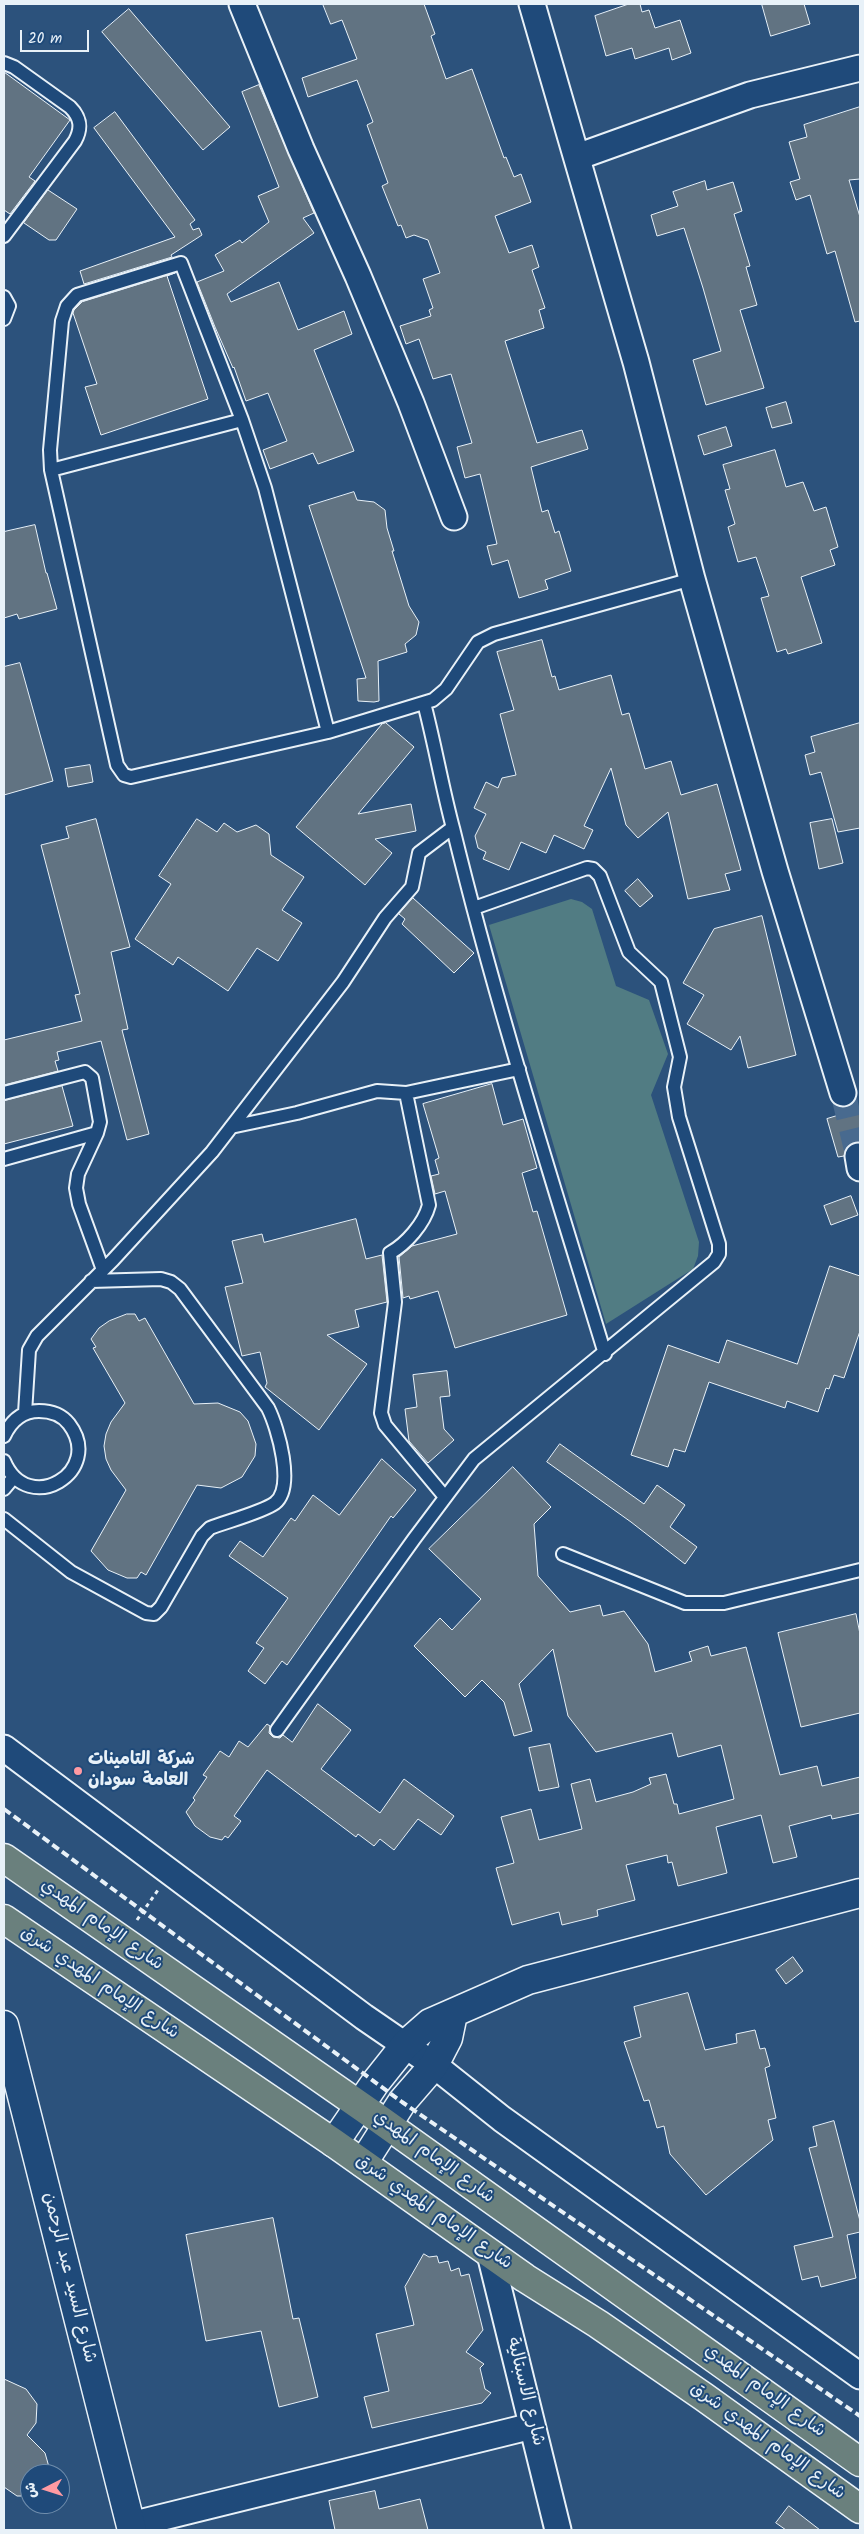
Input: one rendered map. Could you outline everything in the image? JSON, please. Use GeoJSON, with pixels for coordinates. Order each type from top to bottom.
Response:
{"type":"FeatureCollection","features":[{"type":"Feature","properties":{"kind":"main road","name":"شارع الإمام المهدي"},"geometry":{"type":"LineString","coordinates":[[4,1858],[360,2105],[860,2462]]}},
{"type":"Feature","properties":{"kind":"main road"},"geometry":{"type":"LineString","coordinates":[[334,2143],[406,2044],[430,2023],[528,1980],[860,1893]]}},
{"type":"Feature","properties":{"kind":"main road","name":"شارع الإمام المهدي شرق"},"geometry":{"type":"LineString","coordinates":[[4,1919],[334,2143],[490,2254],[704,2397],[860,2509]]}},
{"type":"Feature","properties":{"kind":"main road"},"geometry":{"type":"LineString","coordinates":[[363,2163],[402,2102],[434,2065],[448,2038],[453,2014]]}},
{"type":"Feature","properties":{"kind":"main road","name":"شارع السيد عبد الرحمن"},"geometry":{"type":"LineString","coordinates":[[4,2025],[132,2527]]}},
{"type":"Feature","properties":{"kind":"street"},"geometry":{"type":"LineString","coordinates":[[242,4],[300,149],[370,303],[454,517]]}},
{"type":"Feature","properties":{"kind":"street"},"geometry":{"type":"LineString","coordinates":[[532,4],[636,362],[692,579],[775,871],[843,1093]]}},
{"type":"Feature","properties":{"kind":"street"},"geometry":{"type":"LineString","coordinates":[[577,158],[750,95],[860,68]]}},
{"type":"Feature","properties":{"kind":"street"},"geometry":{"type":"LineString","coordinates":[[4,1748],[364,2017],[406,2044],[502,2119],[860,2376]]}},
{"type":"Feature","properties":{"kind":"street","name":"شارع الاسبتالية"},"geometry":{"type":"LineString","coordinates":[[490,2254],[558,2530]]}},
{"type":"Feature","properties":{"kind":"street"},"geometry":{"type":"LineString","coordinates":[[132,2527],[532,2426]]}},
{"type":"Feature","properties":{"kind":"lane"},"geometry":{"type":"LineString","coordinates":[[4,63],[14,67],[70,107],[76,113],[80,127],[75,141],[4,236]]}},
{"type":"Feature","properties":{"kind":"lane"},"geometry":{"type":"LineString","coordinates":[[328,732],[265,488],[242,420],[181,263],[77,295],[67,306],[62,321],[50,450],[51,470],[117,765],[124,775],[131,777],[328,732],[424,703],[440,696],[478,642],[494,634],[692,579]]}},
{"type":"Feature","properties":{"kind":"lane"},"geometry":{"type":"LineString","coordinates":[[4,297],[10,306],[4,319]]}},
{"type":"Feature","properties":{"kind":"lane"},"geometry":{"type":"LineString","coordinates":[[51,470],[242,420]]}},
{"type":"Feature","properties":{"kind":"lane"},"geometry":{"type":"LineString","coordinates":[[424,703],[435,744],[452,828],[474,908],[604,1354]]}},
{"type":"Feature","properties":{"kind":"lane"},"geometry":{"type":"LineString","coordinates":[[25,1413],[29,1350],[37,1336],[103,1270],[212,1152],[343,982],[384,918],[412,887],[419,854],[452,828]]}},
{"type":"Feature","properties":{"kind":"lane"},"geometry":{"type":"LineString","coordinates":[[277,1730],[474,1459],[714,1262],[719,1254],[719,1244],[679,1117],[674,1087],[680,1057],[661,982],[630,952],[600,876],[593,869],[587,868],[474,908]]}},
{"type":"Feature","properties":{"kind":"lane"},"geometry":{"type":"LineString","coordinates":[[231,1127],[297,1113],[377,1091],[406,1094],[520,1069]]}},
{"type":"Feature","properties":{"kind":"lane"},"geometry":{"type":"LineString","coordinates":[[4,1093],[85,1072],[92,1078],[100,1122],[98,1133],[78,1174],[76,1188],[79,1204],[103,1270]]}},
{"type":"Feature","properties":{"kind":"lane"},"geometry":{"type":"LineString","coordinates":[[406,1094],[429,1205],[427,1213],[403,1246],[390,1253],[395,1302],[381,1413],[385,1425],[445,1497]]}},
{"type":"Feature","properties":{"kind":"lane"},"geometry":{"type":"LineString","coordinates":[[4,1159],[98,1133]]}},
{"type":"Feature","properties":{"kind":"lane"},"geometry":{"type":"LineString","coordinates":[[4,1519],[71,1572],[146,1613],[154,1614],[161,1607],[202,1536],[210,1528],[274,1504],[283,1494],[285,1479],[276,1425],[268,1408],[180,1289],[171,1282],[161,1279],[91,1281]]}},
{"type":"Feature","properties":{"kind":"lane"},"geometry":{"type":"LineString","coordinates":[[4,1436],[8,1427],[25,1413],[47,1411],[62,1417],[73,1429],[78,1450],[72,1471],[55,1485],[33,1487],[14,1477],[4,1461]]}},
{"type":"Feature","properties":{"kind":"lane"},"geometry":{"type":"LineString","coordinates":[[4,1489],[14,1477]]}},
{"type":"Feature","properties":{"kind":"lane"},"geometry":{"type":"LineString","coordinates":[[563,1554],[685,1603],[724,1603],[860,1570]]}},
{"type":"Feature","properties":{"kind":"green space"},"geometry":{"type":"Polygon","coordinates":[[[571,899],[582,902],[592,909],[616,986],[649,1000],[668,1054],[651,1095],[699,1242],[698,1256],[693,1269],[606,1324],[489,925],[571,899]]]}},
{"type":"Feature","properties":{"kind":"building"},"geometry":{"type":"Polygon","coordinates":[[[323,4],[424,4],[435,34],[431,36],[446,79],[472,69],[504,158],[506,157],[514,177],[521,174],[531,202],[495,216],[509,253],[532,245],[539,267],[532,270],[545,308],[539,310],[544,328],[505,341],[537,443],[582,430],[588,449],[531,467],[542,512],[548,510],[555,533],[559,531],[571,571],[545,580],[548,589],[519,598],[508,560],[492,565],[487,546],[497,544],[480,474],[465,478],[457,447],[472,443],[451,374],[433,379],[419,339],[406,344],[400,326],[431,316],[429,310],[433,308],[423,279],[440,273],[428,240],[414,235],[406,238],[401,225],[398,226],[382,186],[388,183],[367,125],[373,122],[357,80],[308,97],[302,78],[357,59],[342,20],[331,24],[323,4]]]}},
{"type":"Feature","properties":{"kind":"building"},"geometry":{"type":"Polygon","coordinates":[[[629,4],[640,4],[642,12],[649,10],[655,28],[680,20],[691,53],[672,60],[669,48],[635,59],[632,48],[606,56],[595,16],[629,4]]]}},
{"type":"Feature","properties":{"kind":"building"},"geometry":{"type":"Polygon","coordinates":[[[762,4],[804,4],[810,24],[771,36],[762,4]]]}},
{"type":"Feature","properties":{"kind":"building"},"geometry":{"type":"Polygon","coordinates":[[[129,9],[230,127],[203,150],[102,32],[129,9]]]}},
{"type":"Feature","properties":{"kind":"building"},"geometry":{"type":"Polygon","coordinates":[[[4,72],[70,120],[29,177],[35,181],[10,214],[4,210],[4,72]]]}},
{"type":"Feature","properties":{"kind":"building"},"geometry":{"type":"Polygon","coordinates":[[[259,85],[314,213],[303,218],[314,233],[227,294],[231,302],[279,282],[298,330],[344,311],[352,334],[314,350],[354,451],[318,464],[313,453],[270,469],[263,450],[287,441],[268,393],[246,401],[234,367],[197,282],[224,271],[215,255],[240,240],[242,243],[269,222],[258,196],[279,187],[242,92],[259,85]]]}},
{"type":"Feature","properties":{"kind":"building"},"geometry":{"type":"Polygon","coordinates":[[[860,107],[860,179],[849,180],[860,217],[860,321],[855,322],[835,251],[827,254],[810,195],[796,200],[790,182],[800,179],[789,142],[807,137],[804,125],[860,107]]]}},
{"type":"Feature","properties":{"kind":"building"},"geometry":{"type":"Polygon","coordinates":[[[115,112],[195,220],[190,224],[193,230],[199,228],[202,235],[171,255],[172,257],[84,284],[80,271],[175,237],[94,128],[115,112]]]}},
{"type":"Feature","properties":{"kind":"building"},"geometry":{"type":"Polygon","coordinates":[[[705,181],[707,190],[733,182],[742,211],[734,214],[750,266],[746,267],[757,305],[740,310],[764,388],[706,405],[693,360],[721,351],[703,288],[684,228],[657,236],[651,215],[678,206],[673,192],[705,181]]]}},
{"type":"Feature","properties":{"kind":"building"},"geometry":{"type":"Polygon","coordinates":[[[48,190],[77,209],[56,240],[49,240],[24,223],[48,190]]]}},
{"type":"Feature","properties":{"kind":"building"},"geometry":{"type":"Polygon","coordinates":[[[175,273],[167,276],[208,399],[101,435],[85,387],[97,384],[73,313],[74,310],[82,302],[175,273]]]}},
{"type":"Feature","properties":{"kind":"building"},"geometry":{"type":"Polygon","coordinates":[[[786,402],[792,423],[772,428],[766,408],[786,402]]]}},
{"type":"Feature","properties":{"kind":"building"},"geometry":{"type":"Polygon","coordinates":[[[726,427],[732,446],[704,455],[698,436],[726,427]]]}},
{"type":"Feature","properties":{"kind":"building"},"geometry":{"type":"Polygon","coordinates":[[[775,450],[786,487],[803,482],[814,511],[826,507],[838,547],[830,550],[835,565],[801,577],[822,643],[788,654],[786,649],[777,652],[761,598],[769,596],[756,557],[738,562],[728,527],[735,524],[725,490],[730,489],[723,465],[775,450]]]}},
{"type":"Feature","properties":{"kind":"building"},"geometry":{"type":"Polygon","coordinates":[[[354,492],[357,500],[374,502],[385,510],[387,528],[394,551],[392,551],[409,606],[419,622],[416,635],[405,644],[407,652],[378,661],[379,701],[374,702],[358,701],[357,679],[366,678],[309,506],[354,492]]]}},
{"type":"Feature","properties":{"kind":"building"},"geometry":{"type":"Polygon","coordinates":[[[35,525],[46,573],[57,609],[19,619],[17,614],[4,618],[4,532],[35,525]]]}},
{"type":"Feature","properties":{"kind":"building"},"geometry":{"type":"Polygon","coordinates":[[[542,640],[552,677],[555,676],[559,690],[611,675],[622,715],[629,713],[645,769],[671,761],[681,795],[717,784],[741,870],[725,874],[730,890],[688,899],[668,812],[638,838],[626,825],[611,768],[584,826],[593,830],[584,849],[554,835],[546,853],[521,842],[509,870],[483,859],[486,852],[478,848],[475,836],[486,814],[474,808],[486,782],[498,788],[502,778],[516,775],[500,714],[514,710],[497,652],[542,640]]]}},
{"type":"Feature","properties":{"kind":"building"},"geometry":{"type":"Polygon","coordinates":[[[20,663],[53,781],[4,795],[4,667],[20,663]]]}},
{"type":"Feature","properties":{"kind":"building"},"geometry":{"type":"Polygon","coordinates":[[[386,723],[414,747],[358,814],[411,804],[416,831],[375,839],[392,853],[365,885],[296,827],[382,724],[386,723]]]}},
{"type":"Feature","properties":{"kind":"building"},"geometry":{"type":"Polygon","coordinates":[[[860,723],[860,828],[838,832],[821,772],[810,775],[805,755],[815,752],[811,737],[860,723]]]}},
{"type":"Feature","properties":{"kind":"building"},"geometry":{"type":"Polygon","coordinates":[[[90,765],[93,782],[68,787],[65,769],[90,765]]]}},
{"type":"Feature","properties":{"kind":"building"},"geometry":{"type":"Polygon","coordinates":[[[96,819],[130,947],[111,952],[128,1029],[122,1030],[149,1134],[127,1140],[101,1041],[57,1052],[59,1060],[55,1061],[58,1071],[4,1085],[4,1040],[82,1021],[75,995],[80,994],[41,845],[69,838],[66,827],[96,819]]]}},
{"type":"Feature","properties":{"kind":"building"},"geometry":{"type":"Polygon","coordinates":[[[197,819],[217,832],[224,823],[237,832],[256,825],[269,834],[271,855],[304,877],[282,910],[302,923],[278,961],[257,948],[228,991],[178,957],[173,965],[135,939],[171,884],[159,876],[197,819]]]}},
{"type":"Feature","properties":{"kind":"building"},"geometry":{"type":"Polygon","coordinates":[[[832,819],[843,863],[819,869],[810,823],[832,819]]]}},
{"type":"Feature","properties":{"kind":"building"},"geometry":{"type":"Polygon","coordinates":[[[638,879],[653,896],[640,907],[625,891],[638,879]]]}},
{"type":"Feature","properties":{"kind":"building"},"geometry":{"type":"Polygon","coordinates":[[[413,898],[474,953],[454,973],[402,924],[405,919],[399,914],[413,898]]]}},
{"type":"Feature","properties":{"kind":"building"},"geometry":{"type":"Polygon","coordinates":[[[762,916],[796,1055],[748,1068],[740,1036],[731,1050],[687,1024],[704,995],[683,983],[714,929],[762,916]]]}},
{"type":"Feature","properties":{"kind":"building"},"geometry":{"type":"Polygon","coordinates":[[[492,1084],[503,1125],[523,1119],[537,1168],[522,1173],[533,1212],[537,1211],[567,1315],[455,1348],[438,1291],[410,1299],[409,1296],[403,1298],[399,1257],[412,1246],[457,1234],[445,1191],[435,1194],[431,1176],[439,1174],[435,1160],[439,1158],[423,1104],[492,1084]]]}},
{"type":"Feature","properties":{"kind":"building"},"geometry":{"type":"Polygon","coordinates":[[[62,1086],[73,1126],[4,1144],[4,1101],[62,1086]]]}},
{"type":"Feature","properties":{"kind":"building"},"geometry":{"type":"Polygon","coordinates":[[[860,1109],[860,1142],[849,1145],[844,1156],[838,1157],[827,1119],[860,1109]]]}},
{"type":"Feature","properties":{"kind":"building"},"geometry":{"type":"Polygon","coordinates":[[[851,1196],[858,1215],[831,1225],[824,1206],[851,1196]]]}},
{"type":"Feature","properties":{"kind":"building"},"geometry":{"type":"Polygon","coordinates":[[[356,1219],[366,1259],[382,1255],[387,1302],[355,1310],[359,1327],[327,1335],[367,1364],[319,1430],[265,1387],[267,1383],[260,1352],[242,1356],[225,1287],[243,1283],[232,1241],[262,1234],[264,1242],[356,1219]]]}},
{"type":"Feature","properties":{"kind":"building"},"geometry":{"type":"Polygon","coordinates":[[[830,1266],[860,1276],[860,1331],[844,1378],[834,1375],[829,1389],[826,1388],[818,1412],[787,1401],[785,1408],[709,1382],[685,1452],[674,1449],[668,1467],[631,1455],[668,1345],[719,1363],[727,1340],[797,1364],[830,1266]]]}},
{"type":"Feature","properties":{"kind":"building"},"geometry":{"type":"Polygon","coordinates":[[[127,1314],[135,1314],[139,1321],[145,1318],[194,1404],[218,1403],[240,1412],[248,1421],[256,1444],[255,1456],[242,1477],[221,1488],[197,1485],[146,1575],[141,1572],[137,1578],[127,1578],[108,1570],[91,1551],[126,1490],[111,1470],[106,1459],[104,1446],[111,1422],[125,1403],[93,1348],[96,1347],[91,1339],[99,1328],[109,1321],[127,1314]]]}},
{"type":"Feature","properties":{"kind":"building"},"geometry":{"type":"Polygon","coordinates":[[[447,1371],[450,1396],[440,1397],[444,1429],[454,1440],[428,1463],[409,1441],[405,1409],[417,1407],[413,1375],[447,1371]]]}},
{"type":"Feature","properties":{"kind":"building"},"geometry":{"type":"Polygon","coordinates":[[[560,1444],[644,1504],[657,1485],[685,1505],[670,1527],[697,1547],[685,1564],[631,1522],[547,1462],[560,1444]]]}},
{"type":"Feature","properties":{"kind":"building"},"geometry":{"type":"Polygon","coordinates":[[[382,1459],[416,1490],[393,1518],[391,1516],[287,1665],[282,1661],[265,1684],[248,1671],[264,1648],[256,1643],[288,1598],[229,1556],[240,1541],[263,1557],[291,1518],[295,1521],[313,1495],[339,1515],[382,1459]]]}},
{"type":"Feature","properties":{"kind":"building"},"geometry":{"type":"Polygon","coordinates":[[[513,1467],[551,1507],[534,1524],[538,1576],[570,1612],[600,1605],[603,1616],[624,1611],[648,1644],[655,1672],[692,1661],[689,1652],[708,1646],[711,1656],[746,1647],[780,1775],[817,1766],[822,1786],[860,1777],[860,1813],[832,1819],[831,1815],[789,1826],[797,1857],[773,1863],[761,1815],[716,1827],[727,1873],[678,1886],[672,1862],[668,1863],[667,1855],[626,1865],[635,1900],[597,1910],[598,1916],[562,1925],[559,1912],[512,1925],[496,1868],[514,1863],[501,1817],[531,1809],[539,1840],[582,1829],[571,1784],[590,1779],[596,1802],[633,1792],[651,1784],[649,1778],[666,1774],[674,1804],[677,1804],[679,1814],[734,1799],[721,1745],[678,1757],[672,1733],[596,1752],[568,1716],[553,1649],[519,1684],[532,1731],[514,1736],[504,1702],[482,1680],[465,1697],[414,1646],[440,1618],[452,1630],[481,1599],[429,1549],[513,1467]]]}},
{"type":"Feature","properties":{"kind":"building"},"geometry":{"type":"Polygon","coordinates":[[[856,1614],[860,1634],[860,1713],[801,1727],[778,1633],[856,1614]]]}},
{"type":"Feature","properties":{"kind":"building"},"geometry":{"type":"Polygon","coordinates":[[[318,1704],[351,1730],[321,1769],[380,1813],[404,1779],[454,1816],[441,1835],[418,1819],[394,1850],[380,1839],[374,1846],[358,1834],[356,1837],[267,1770],[234,1816],[241,1821],[228,1838],[225,1836],[222,1840],[210,1837],[195,1826],[186,1812],[195,1800],[193,1798],[207,1777],[203,1775],[220,1751],[229,1757],[239,1741],[248,1747],[267,1724],[270,1726],[269,1733],[273,1737],[280,1738],[283,1735],[292,1742],[318,1704]]]}},
{"type":"Feature","properties":{"kind":"building"},"geometry":{"type":"Polygon","coordinates":[[[550,1744],[559,1787],[539,1791],[529,1748],[550,1744]]]}},
{"type":"Feature","properties":{"kind":"building"},"geometry":{"type":"Polygon","coordinates":[[[793,1957],[803,1971],[786,1984],[776,1970],[793,1957]]]}},
{"type":"Feature","properties":{"kind":"building"},"geometry":{"type":"Polygon","coordinates":[[[688,1993],[705,2050],[737,2043],[736,2034],[755,2030],[760,2049],[765,2048],[770,2066],[765,2068],[776,2118],[768,2120],[773,2140],[706,2195],[670,2154],[664,2126],[657,2128],[649,2100],[644,2101],[624,2042],[641,2037],[634,2007],[688,1993]]]}},
{"type":"Feature","properties":{"kind":"building"},"geometry":{"type":"Polygon","coordinates":[[[834,2121],[860,2221],[860,2232],[847,2235],[856,2278],[821,2287],[818,2276],[802,2280],[794,2246],[833,2237],[809,2148],[817,2146],[813,2127],[834,2121]]]}},
{"type":"Feature","properties":{"kind":"building"},"geometry":{"type":"Polygon","coordinates":[[[273,2218],[293,2319],[299,2318],[318,2397],[279,2407],[261,2331],[206,2341],[186,2235],[273,2218]]]}},
{"type":"Feature","properties":{"kind":"building"},"geometry":{"type":"Polygon","coordinates":[[[424,2254],[429,2257],[437,2256],[439,2263],[448,2261],[451,2271],[459,2268],[461,2276],[469,2274],[483,2330],[466,2352],[484,2364],[480,2368],[485,2389],[491,2393],[482,2403],[372,2428],[364,2397],[389,2391],[376,2334],[414,2325],[405,2287],[424,2254]]]}},
{"type":"Feature","properties":{"kind":"building"},"geometry":{"type":"Polygon","coordinates":[[[4,2379],[26,2389],[37,2404],[36,2423],[27,2435],[45,2453],[48,2464],[20,2464],[20,2496],[4,2487],[4,2379]]]}},
{"type":"Feature","properties":{"kind":"building"},"geometry":{"type":"Polygon","coordinates":[[[375,2491],[379,2509],[420,2499],[428,2530],[335,2530],[329,2501],[375,2491]]]}},
{"type":"Feature","properties":{"kind":"building"},"geometry":{"type":"Polygon","coordinates":[[[789,2506],[820,2530],[786,2530],[776,2523],[789,2506]]]}},
{"type":"Feature","properties":{"kind":"tunnel"},"geometry":{"type":"LineString","coordinates":[[843,1093],[858,1156]]}},
{"type":"Feature","properties":{"kind":"railway"},"geometry":{"type":"LineString","coordinates":[[4,1809],[402,2102],[860,2416]]}},
{"type":"Feature","properties":{"kind":"place","name":"شركة التامينات العامة سودان"},"geometry":{"type":"Point","coordinates":[78,1771]}}]}
